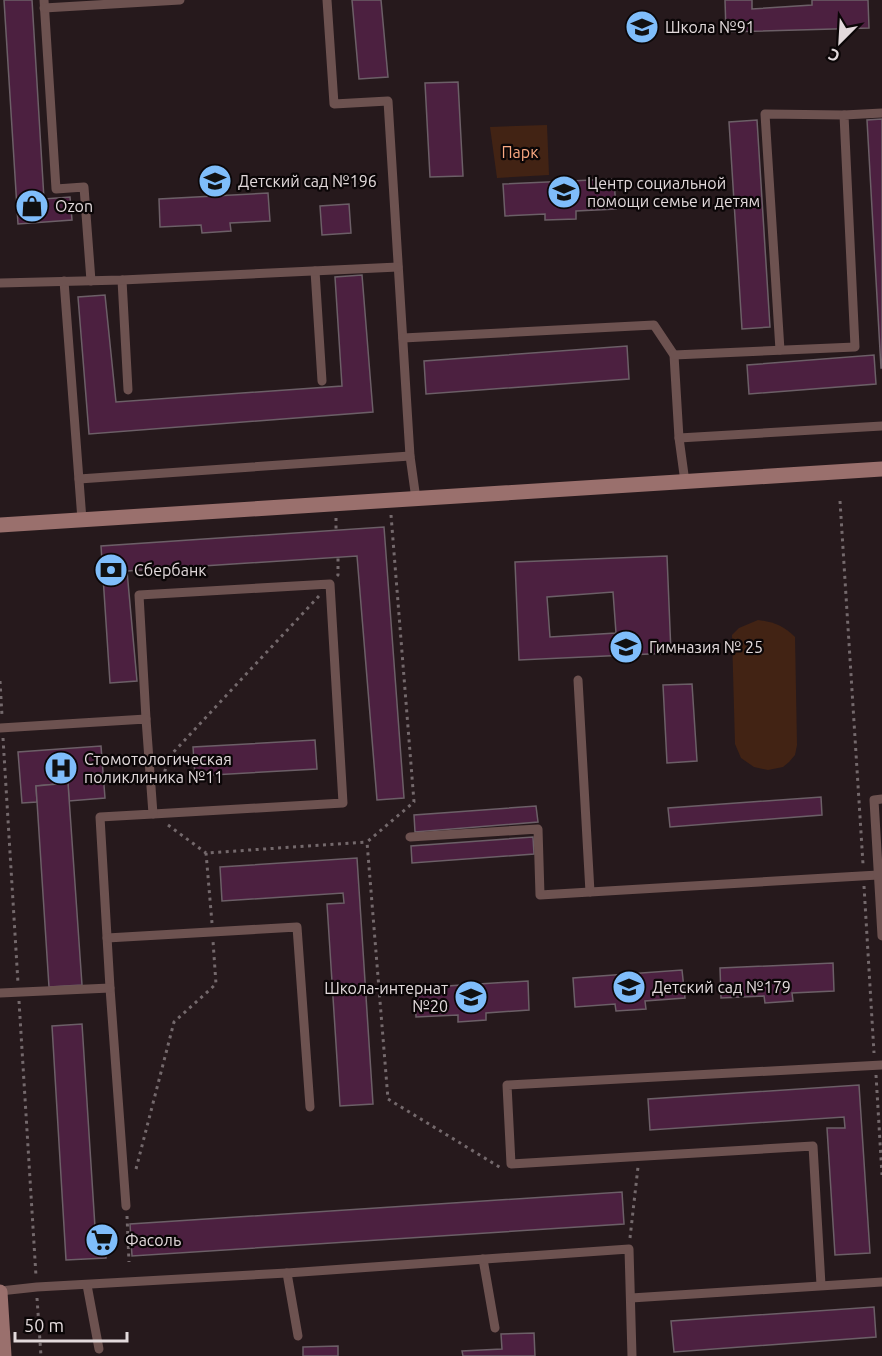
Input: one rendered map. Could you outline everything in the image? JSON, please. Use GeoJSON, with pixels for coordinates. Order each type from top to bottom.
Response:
{"type":"FeatureCollection","features":[{"type":"Feature","properties":{"kind":"street"},"geometry":{"type":"LineString","coordinates":[[0,525],[882,469]]}},
{"type":"Feature","properties":{"kind":"street"},"geometry":{"type":"LineString","coordinates":[[0,1292],[4,1356]]}},
{"type":"Feature","properties":{"kind":"lane"},"geometry":{"type":"LineString","coordinates":[[91,280],[84,187],[56,189],[44,4],[180,0]]}},
{"type":"Feature","properties":{"kind":"lane"},"geometry":{"type":"LineString","coordinates":[[327,0],[334,104],[388,101],[410,456],[416,499]]}},
{"type":"Feature","properties":{"kind":"lane"},"geometry":{"type":"LineString","coordinates":[[780,350],[765,114],[882,113]]}},
{"type":"Feature","properties":{"kind":"lane"},"geometry":{"type":"LineString","coordinates":[[674,355],[855,346],[844,115]]}},
{"type":"Feature","properties":{"kind":"lane"},"geometry":{"type":"LineString","coordinates":[[0,283],[122,280],[398,267]]}},
{"type":"Feature","properties":{"kind":"lane"},"geometry":{"type":"LineString","coordinates":[[315,272],[321,381]]}},
{"type":"Feature","properties":{"kind":"lane"},"geometry":{"type":"LineString","coordinates":[[122,280],[128,390]]}},
{"type":"Feature","properties":{"kind":"lane"},"geometry":{"type":"LineString","coordinates":[[64,281],[82,520]]}},
{"type":"Feature","properties":{"kind":"lane"},"geometry":{"type":"LineString","coordinates":[[403,338],[654,325],[674,355],[679,438],[685,482]]}},
{"type":"Feature","properties":{"kind":"lane"},"geometry":{"type":"LineString","coordinates":[[679,438],[882,426]]}},
{"type":"Feature","properties":{"kind":"lane"},"geometry":{"type":"LineString","coordinates":[[79,479],[410,456]]}},
{"type":"Feature","properties":{"kind":"lane"},"geometry":{"type":"LineString","coordinates":[[126,1206],[100,817],[153,814],[343,803],[330,584],[139,595],[153,814]]}},
{"type":"Feature","properties":{"kind":"lane"},"geometry":{"type":"LineString","coordinates":[[578,680],[590,892]]}},
{"type":"Feature","properties":{"kind":"lane"},"geometry":{"type":"LineString","coordinates":[[1,728],[146,719]]}},
{"type":"Feature","properties":{"kind":"lane"},"geometry":{"type":"LineString","coordinates":[[882,799],[874,800],[882,936]]}},
{"type":"Feature","properties":{"kind":"lane"},"geometry":{"type":"LineString","coordinates":[[410,837],[538,829],[540,895],[878,875]]}},
{"type":"Feature","properties":{"kind":"lane"},"geometry":{"type":"LineString","coordinates":[[107,938],[297,927],[310,1107]]}},
{"type":"Feature","properties":{"kind":"lane"},"geometry":{"type":"LineString","coordinates":[[0,993],[110,988]]}},
{"type":"Feature","properties":{"kind":"lane"},"geometry":{"type":"LineString","coordinates":[[821,1285],[813,1146],[511,1164],[507,1085],[879,1066]]}},
{"type":"Feature","properties":{"kind":"lane"},"geometry":{"type":"LineString","coordinates":[[0,1292],[36,1287],[287,1274],[629,1249],[632,1356]]}},
{"type":"Feature","properties":{"kind":"lane"},"geometry":{"type":"LineString","coordinates":[[483,1259],[495,1328]]}},
{"type":"Feature","properties":{"kind":"lane"},"geometry":{"type":"LineString","coordinates":[[287,1274],[298,1336]]}},
{"type":"Feature","properties":{"kind":"lane"},"geometry":{"type":"LineString","coordinates":[[631,1298],[882,1282]]}},
{"type":"Feature","properties":{"kind":"lane"},"geometry":{"type":"LineString","coordinates":[[87,1285],[99,1349]]}},
{"type":"Feature","properties":{"kind":"path"},"geometry":{"type":"LineString","coordinates":[[153,814],[206,853],[367,842],[414,802],[390,500]]}},
{"type":"Feature","properties":{"kind":"path"},"geometry":{"type":"LineString","coordinates":[[840,501],[863,876],[879,1066],[882,1175]]}},
{"type":"Feature","properties":{"kind":"path"},"geometry":{"type":"LineString","coordinates":[[162,780],[168,758],[338,575],[338,557]]}},
{"type":"Feature","properties":{"kind":"path"},"geometry":{"type":"LineString","coordinates":[[0,681],[1,728],[41,1356]]}},
{"type":"Feature","properties":{"kind":"path"},"geometry":{"type":"LineString","coordinates":[[367,842],[388,1099],[508,1173]]}},
{"type":"Feature","properties":{"kind":"path"},"geometry":{"type":"LineString","coordinates":[[135,1172],[174,1022],[216,984],[206,853]]}},
{"type":"Feature","properties":{"kind":"path"},"geometry":{"type":"LineString","coordinates":[[629,1249],[638,1167]]}},
{"type":"Feature","properties":{"kind":"path"},"geometry":{"type":"LineString","coordinates":[[126,1206],[129,1262]]}},
{"type":"Feature","properties":{"kind":"green space","name":"Парк"},"geometry":{"type":"Polygon","coordinates":[[[547,125],[549,175],[497,178],[490,127],[547,125]]]}},
{"type":"Feature","properties":{"kind":"green space"},"geometry":{"type":"Polygon","coordinates":[[[758,620],[778,625],[795,637],[797,745],[795,755],[783,767],[768,770],[754,767],[741,758],[735,744],[732,635],[739,628],[758,620]]]}},
{"type":"Feature","properties":{"kind":"building"},"geometry":{"type":"Polygon","coordinates":[[[4,0],[32,0],[44,199],[70,197],[72,220],[18,224],[4,0]]]}},
{"type":"Feature","properties":{"kind":"building"},"geometry":{"type":"Polygon","coordinates":[[[352,0],[381,0],[388,77],[359,79],[352,0]]]}},
{"type":"Feature","properties":{"kind":"building"},"geometry":{"type":"Polygon","coordinates":[[[725,0],[752,0],[752,9],[812,5],[812,0],[868,0],[869,28],[726,32],[725,0]]]}},
{"type":"Feature","properties":{"kind":"building"},"geometry":{"type":"Polygon","coordinates":[[[458,82],[463,176],[430,177],[425,83],[458,82]]]}},
{"type":"Feature","properties":{"kind":"building"},"geometry":{"type":"Polygon","coordinates":[[[882,119],[882,368],[881,368],[867,120],[882,119]]]}},
{"type":"Feature","properties":{"kind":"building"},"geometry":{"type":"Polygon","coordinates":[[[757,120],[770,327],[742,329],[729,122],[757,120]]]}},
{"type":"Feature","properties":{"kind":"building"},"geometry":{"type":"Polygon","coordinates":[[[614,179],[616,209],[576,211],[576,219],[545,220],[545,214],[505,216],[503,184],[614,179]]]}},
{"type":"Feature","properties":{"kind":"building"},"geometry":{"type":"Polygon","coordinates":[[[268,193],[270,221],[230,223],[231,231],[202,233],[201,225],[160,227],[159,199],[268,193]]]}},
{"type":"Feature","properties":{"kind":"building"},"geometry":{"type":"Polygon","coordinates":[[[349,204],[351,233],[322,235],[320,206],[349,204]]]}},
{"type":"Feature","properties":{"kind":"building"},"geometry":{"type":"Polygon","coordinates":[[[362,275],[373,412],[89,434],[78,297],[105,295],[116,402],[342,386],[335,277],[362,275]]]}},
{"type":"Feature","properties":{"kind":"building"},"geometry":{"type":"Polygon","coordinates":[[[627,346],[629,379],[426,394],[424,361],[627,346]]]}},
{"type":"Feature","properties":{"kind":"building"},"geometry":{"type":"Polygon","coordinates":[[[874,355],[876,384],[749,394],[747,365],[874,355]]]}},
{"type":"Feature","properties":{"kind":"building"},"geometry":{"type":"Polygon","coordinates":[[[384,527],[404,798],[377,800],[357,556],[127,571],[137,681],[110,683],[101,546],[384,527]]]}},
{"type":"Feature","properties":{"kind":"building"},"geometry":{"type":"Polygon","coordinates":[[[667,556],[671,653],[519,660],[515,562],[667,556]],[[613,592],[547,597],[550,637],[616,633],[613,592]]]}},
{"type":"Feature","properties":{"kind":"building"},"geometry":{"type":"Polygon","coordinates":[[[692,684],[697,761],[667,763],[663,685],[692,684]]]}},
{"type":"Feature","properties":{"kind":"building"},"geometry":{"type":"Polygon","coordinates":[[[315,740],[317,769],[195,776],[193,747],[315,740]]]}},
{"type":"Feature","properties":{"kind":"building","name":"Стомотологическая поликлиника №11"},"geometry":{"type":"Polygon","coordinates":[[[101,746],[105,798],[69,801],[68,783],[36,786],[37,802],[22,803],[18,752],[101,746]]]}},
{"type":"Feature","properties":{"kind":"building"},"geometry":{"type":"Polygon","coordinates":[[[68,783],[82,985],[49,987],[36,786],[68,783]]]}},
{"type":"Feature","properties":{"kind":"building"},"geometry":{"type":"Polygon","coordinates":[[[821,797],[822,815],[670,827],[668,808],[821,797]]]}},
{"type":"Feature","properties":{"kind":"building"},"geometry":{"type":"Polygon","coordinates":[[[536,806],[538,822],[415,832],[414,815],[536,806]]]}},
{"type":"Feature","properties":{"kind":"building"},"geometry":{"type":"Polygon","coordinates":[[[533,837],[534,854],[412,863],[411,846],[533,837]]]}},
{"type":"Feature","properties":{"kind":"building"},"geometry":{"type":"Polygon","coordinates":[[[357,858],[373,1104],[340,1106],[327,904],[344,903],[343,893],[222,901],[220,867],[357,858]]]}},
{"type":"Feature","properties":{"kind":"building"},"geometry":{"type":"Polygon","coordinates":[[[833,963],[834,991],[792,993],[793,1001],[765,1003],[764,996],[721,998],[720,968],[833,963]]]}},
{"type":"Feature","properties":{"kind":"building"},"geometry":{"type":"Polygon","coordinates":[[[682,970],[685,998],[645,1001],[646,1009],[616,1011],[615,1004],[575,1007],[573,978],[682,970]]]}},
{"type":"Feature","properties":{"kind":"building"},"geometry":{"type":"Polygon","coordinates":[[[528,981],[529,1010],[486,1013],[486,1020],[458,1022],[458,1015],[416,1017],[415,988],[528,981]]]}},
{"type":"Feature","properties":{"kind":"building"},"geometry":{"type":"Polygon","coordinates":[[[82,1024],[95,1227],[104,1227],[106,1258],[66,1260],[52,1026],[82,1024]]]}},
{"type":"Feature","properties":{"kind":"building"},"geometry":{"type":"Polygon","coordinates":[[[859,1085],[870,1253],[835,1255],[827,1128],[845,1128],[844,1117],[650,1130],[648,1099],[859,1085]]]}},
{"type":"Feature","properties":{"kind":"building"},"geometry":{"type":"Polygon","coordinates":[[[622,1192],[624,1224],[132,1256],[130,1224],[622,1192]]]}},
{"type":"Feature","properties":{"kind":"building"},"geometry":{"type":"Polygon","coordinates":[[[874,1307],[876,1337],[674,1352],[671,1321],[874,1307]]]}},
{"type":"Feature","properties":{"kind":"building"},"geometry":{"type":"Polygon","coordinates":[[[534,1333],[535,1356],[463,1356],[462,1351],[502,1349],[501,1334],[534,1333]]]}},
{"type":"Feature","properties":{"kind":"building"},"geometry":{"type":"Polygon","coordinates":[[[338,1346],[338,1356],[303,1356],[303,1347],[338,1346]]]}},
{"type":"Feature","properties":{"kind":"place","name":"Школа №91"},"geometry":{"type":"Point","coordinates":[642,27]}},
{"type":"Feature","properties":{"kind":"place","name":"Детский сад №196"},"geometry":{"type":"Point","coordinates":[215,181]}},
{"type":"Feature","properties":{"kind":"place","name":"Центр социальной помощи семье и детям"},"geometry":{"type":"Point","coordinates":[564,192]}},
{"type":"Feature","properties":{"kind":"place","name":"Ozon"},"geometry":{"type":"Point","coordinates":[32,206]}},
{"type":"Feature","properties":{"kind":"place","name":"Сбербанк"},"geometry":{"type":"Point","coordinates":[111,570]}},
{"type":"Feature","properties":{"kind":"place","name":"Гимназия № 25"},"geometry":{"type":"Point","coordinates":[626,647]}},
{"type":"Feature","properties":{"kind":"place","name":"Стомотологическая поликлиника №11"},"geometry":{"type":"Point","coordinates":[61,768]}},
{"type":"Feature","properties":{"kind":"place","name":"Детский сад №179"},"geometry":{"type":"Point","coordinates":[629,987]}},
{"type":"Feature","properties":{"kind":"place","name":"Школа-интернат №20"},"geometry":{"type":"Point","coordinates":[471,997]}},
{"type":"Feature","properties":{"kind":"place","name":"Фасоль"},"geometry":{"type":"Point","coordinates":[102,1240]}}]}
